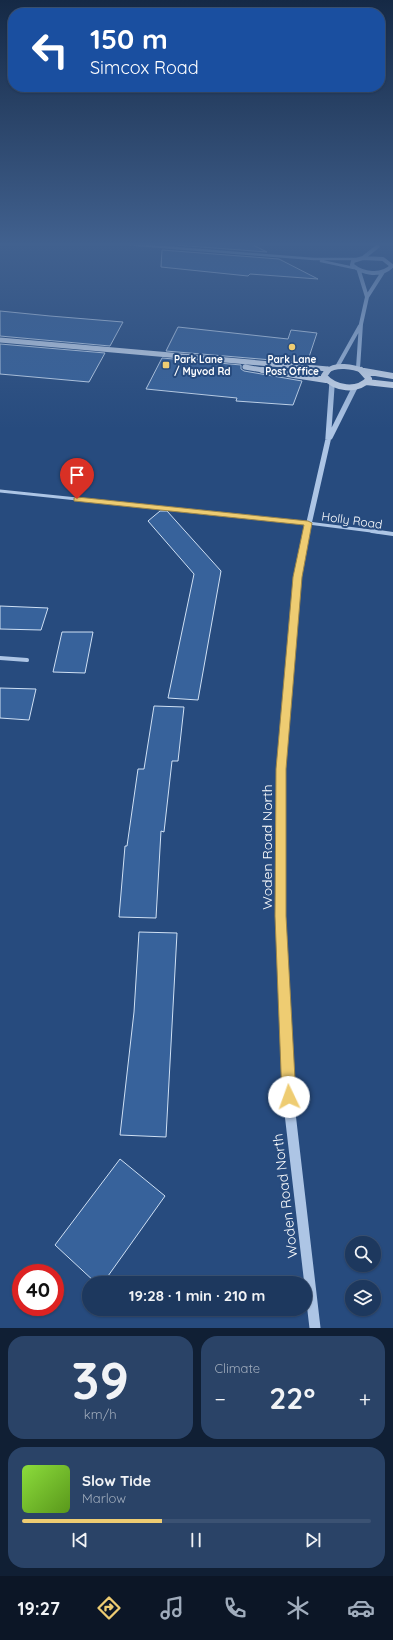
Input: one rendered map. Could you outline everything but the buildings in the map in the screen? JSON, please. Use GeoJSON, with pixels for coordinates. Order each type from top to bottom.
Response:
{"type":"FeatureCollection","features":[{"type":"Feature","properties":{"kind":"main road"},"geometry":{"type":"LineString","coordinates":[[0,340],[184,358],[328,369],[337,367],[358,368],[364,371],[393,376]]}},
{"type":"Feature","properties":{"kind":"main road"},"geometry":{"type":"LineString","coordinates":[[184,358],[326,380],[332,384],[355,387],[366,382],[393,385]]}},
{"type":"Feature","properties":{"kind":"main road"},"geometry":{"type":"LineString","coordinates":[[326,380],[324,376],[328,369]]}},
{"type":"Feature","properties":{"kind":"main road"},"geometry":{"type":"LineString","coordinates":[[364,371],[369,379],[366,382]]}},
{"type":"Feature","properties":{"kind":"street"},"geometry":{"type":"LineString","coordinates":[[358,368],[361,324],[365,305]]}},
{"type":"Feature","properties":{"kind":"street"},"geometry":{"type":"LineString","coordinates":[[337,367],[361,324]]}},
{"type":"Feature","properties":{"kind":"street","name":"Woden Road North"},"geometry":{"type":"LineString","coordinates":[[315,1328],[290,1113],[280,916],[281,769],[297,577],[328,440],[332,384]]}},
{"type":"Feature","properties":{"kind":"street","name":"Woden Road North"},"geometry":{"type":"LineString","coordinates":[[328,440],[355,387]]}},
{"type":"Feature","properties":{"kind":"street","name":"Holly Road"},"geometry":{"type":"LineString","coordinates":[[0,491],[308,523],[393,534]]}},
{"type":"Feature","properties":{"kind":"street"},"geometry":{"type":"LineString","coordinates":[[0,658],[27,660]]}},
{"type":"Feature","properties":{"kind":"place","name":"Park Lane Post Office"},"geometry":{"type":"Point","coordinates":[292,347]}},
{"type":"Feature","properties":{"kind":"place","name":"Park Lane / Myvod Rd"},"geometry":{"type":"Point","coordinates":[166,365]}},
{"type":"Feature","properties":{"kind":"route"},"geometry":{"type":"LineString","coordinates":[[77,499],[308,523],[297,577],[281,769],[280,916],[289,1097]]}}]}
